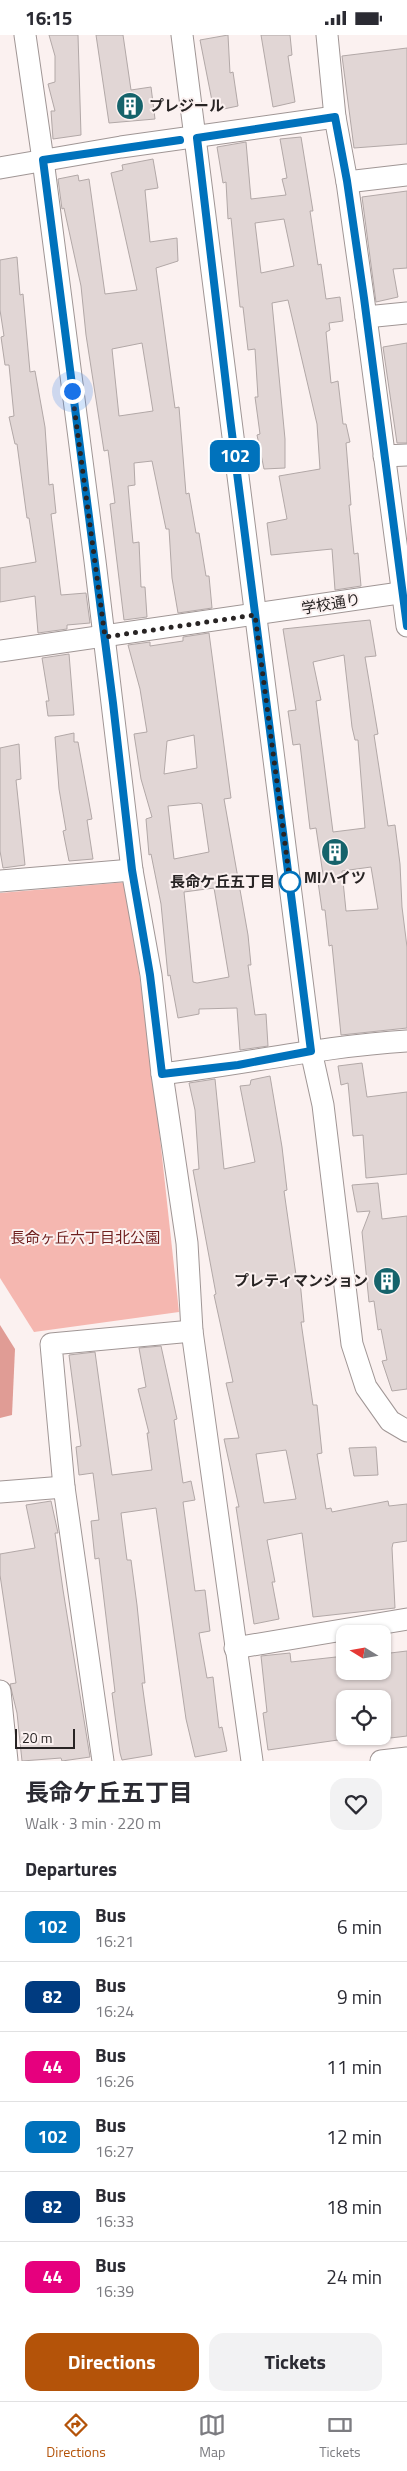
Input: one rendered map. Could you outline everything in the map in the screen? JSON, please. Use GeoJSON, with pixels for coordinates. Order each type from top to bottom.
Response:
{"type":"FeatureCollection","features":[{"type":"Feature","properties":{"kind":"street"},"geometry":{"type":"LineString","coordinates":[[25,35],[105,637],[132,870],[150,975],[162,1074],[187,1243],[192,1331],[252,1761]]}},
{"type":"Feature","properties":{"kind":"street"},"geometry":{"type":"LineString","coordinates":[[182,35],[197,138],[255,615],[311,1051],[323,1105],[352,1344],[366,1387],[390,1421],[407,1431]]}},
{"type":"Feature","properties":{"kind":"street"},"geometry":{"type":"LineString","coordinates":[[327,35],[335,117],[347,181],[384,456],[405,593],[407,626]]}},
{"type":"Feature","properties":{"kind":"street"},"geometry":{"type":"LineString","coordinates":[[0,168],[335,117]]}},
{"type":"Feature","properties":{"kind":"street"},"geometry":{"type":"LineString","coordinates":[[347,181],[407,175]]}},
{"type":"Feature","properties":{"kind":"street"},"geometry":{"type":"LineString","coordinates":[[366,317],[407,313]]}},
{"type":"Feature","properties":{"kind":"street"},"geometry":{"type":"LineString","coordinates":[[384,456],[407,455]]}},
{"type":"Feature","properties":{"kind":"street","name":"学校通り"},"geometry":{"type":"LineString","coordinates":[[0,651],[405,593]]}},
{"type":"Feature","properties":{"kind":"street"},"geometry":{"type":"LineString","coordinates":[[0,881],[132,870]]}},
{"type":"Feature","properties":{"kind":"street"},"geometry":{"type":"LineString","coordinates":[[162,1074],[238,1065],[311,1051],[407,1041]]}},
{"type":"Feature","properties":{"kind":"street"},"geometry":{"type":"LineString","coordinates":[[103,1761],[64,1487],[51,1344],[192,1331]]}},
{"type":"Feature","properties":{"kind":"street"},"geometry":{"type":"LineString","coordinates":[[0,1492],[64,1487]]}},
{"type":"Feature","properties":{"kind":"street"},"geometry":{"type":"LineString","coordinates":[[235,1648],[407,1619]]}},
{"type":"Feature","properties":{"kind":"street"},"geometry":{"type":"LineString","coordinates":[[0,1691],[7,1761]]}},
{"type":"Feature","properties":{"kind":"street"},"geometry":{"type":"LineString","coordinates":[[381,1761],[407,1758]]}},
{"type":"Feature","properties":{"kind":"green space","name":"長命ヶ丘六丁目北公園"},"geometry":{"type":"Polygon","coordinates":[[[127,882],[154,1083],[179,1312],[34,1332],[0,1278],[0,893],[127,882]]]}},
{"type":"Feature","properties":{"kind":"shaded area"},"geometry":{"type":"Polygon","coordinates":[[[0,1325],[15,1349],[12,1415],[0,1418],[0,1325]]]}},
{"type":"Feature","properties":{"kind":"building"},"geometry":{"type":"Polygon","coordinates":[[[49,35],[78,35],[81,135],[53,139],[51,111],[55,111],[48,84],[55,82],[55,56],[49,35]]]}},
{"type":"Feature","properties":{"kind":"building"},"geometry":{"type":"Polygon","coordinates":[[[96,35],[123,35],[131,90],[151,87],[155,119],[109,123],[96,35]]]}},
{"type":"Feature","properties":{"kind":"building"},"geometry":{"type":"Polygon","coordinates":[[[228,35],[230,73],[233,72],[238,106],[214,111],[200,40],[228,35]]]}},
{"type":"Feature","properties":{"kind":"building"},"geometry":{"type":"Polygon","coordinates":[[[261,35],[290,35],[292,55],[288,56],[295,102],[273,107],[261,35]]]}},
{"type":"Feature","properties":{"kind":"building"},"geometry":{"type":"Polygon","coordinates":[[[407,48],[407,144],[354,148],[342,56],[407,48]]]}},
{"type":"Feature","properties":{"kind":"building"},"geometry":{"type":"Polygon","coordinates":[[[301,137],[313,211],[310,211],[318,265],[321,264],[326,299],[340,297],[343,321],[329,323],[330,330],[326,332],[331,383],[338,381],[343,424],[346,424],[350,442],[346,443],[351,505],[349,505],[354,554],[358,553],[361,586],[335,590],[332,549],[271,555],[267,523],[287,519],[279,476],[320,469],[317,424],[288,300],[272,303],[285,439],[285,468],[264,469],[257,435],[260,434],[255,397],[258,397],[255,349],[248,350],[243,307],[240,307],[231,218],[228,219],[226,182],[223,183],[217,147],[246,142],[251,199],[286,195],[282,179],[287,178],[280,139],[301,137]],[[284,219],[255,223],[261,273],[294,266],[284,219]]]}},
{"type":"Feature","properties":{"kind":"building"},"geometry":{"type":"Polygon","coordinates":[[[153,159],[158,188],[145,190],[150,242],[177,238],[178,261],[156,268],[175,408],[179,407],[186,494],[189,493],[196,533],[199,533],[206,576],[209,576],[212,608],[178,613],[172,578],[169,529],[166,529],[152,461],[134,463],[135,485],[128,486],[133,543],[139,542],[141,587],[145,587],[147,617],[124,620],[110,504],[115,503],[108,450],[104,451],[86,335],[81,286],[64,208],[62,209],[58,179],[78,175],[79,181],[89,179],[105,294],[137,290],[111,173],[123,170],[122,165],[153,159]],[[142,343],[112,349],[119,416],[153,411],[142,343]]]}},
{"type":"Feature","properties":{"kind":"building"},"geometry":{"type":"Polygon","coordinates":[[[407,191],[407,268],[393,269],[398,297],[376,302],[362,197],[407,191]]]}},
{"type":"Feature","properties":{"kind":"building"},"geometry":{"type":"Polygon","coordinates":[[[17,257],[20,295],[23,294],[30,372],[35,371],[45,427],[49,485],[53,484],[56,513],[51,514],[61,595],[86,593],[90,623],[67,625],[67,629],[38,633],[35,596],[0,602],[0,568],[36,562],[29,518],[27,518],[17,444],[15,444],[9,417],[14,416],[9,365],[5,365],[1,337],[4,336],[0,310],[0,260],[17,257]]]}},
{"type":"Feature","properties":{"kind":"building"},"geometry":{"type":"Polygon","coordinates":[[[407,343],[407,443],[397,443],[383,347],[407,343]]]}},
{"type":"Feature","properties":{"kind":"building"},"geometry":{"type":"Polygon","coordinates":[[[370,620],[376,656],[365,657],[378,734],[374,735],[388,826],[395,825],[400,864],[402,907],[407,947],[407,1028],[341,1035],[332,945],[329,946],[325,910],[322,910],[318,882],[324,881],[316,828],[310,829],[300,744],[293,745],[288,711],[296,710],[283,629],[370,620]],[[344,655],[313,662],[321,700],[316,701],[333,832],[365,828],[358,740],[355,740],[352,727],[344,655]],[[371,867],[342,871],[346,911],[378,909],[371,867]]]}},
{"type":"Feature","properties":{"kind":"building"},"geometry":{"type":"Polygon","coordinates":[[[209,633],[231,798],[224,799],[248,935],[251,965],[248,965],[255,1015],[266,1014],[268,1046],[240,1050],[237,1008],[199,1009],[199,1014],[178,1018],[170,975],[168,976],[161,904],[151,854],[149,855],[146,819],[152,817],[141,779],[134,734],[147,732],[140,689],[128,645],[150,642],[150,646],[183,641],[183,637],[209,633]],[[194,735],[167,741],[164,774],[197,768],[194,735]],[[202,804],[168,806],[174,859],[209,852],[202,804]],[[214,888],[184,892],[193,982],[197,983],[229,977],[214,888]]]}},
{"type":"Feature","properties":{"kind":"building"},"geometry":{"type":"Polygon","coordinates":[[[69,654],[74,715],[48,716],[46,701],[49,701],[42,658],[69,654]]]}},
{"type":"Feature","properties":{"kind":"building"},"geometry":{"type":"Polygon","coordinates":[[[74,733],[74,742],[78,742],[92,819],[87,820],[93,859],[69,861],[63,831],[66,830],[59,789],[55,737],[74,733]]]}},
{"type":"Feature","properties":{"kind":"building"},"geometry":{"type":"Polygon","coordinates":[[[19,744],[21,779],[16,780],[25,865],[3,868],[0,851],[0,748],[19,744]]]}},
{"type":"Feature","properties":{"kind":"building"},"geometry":{"type":"Polygon","coordinates":[[[362,1063],[367,1097],[407,1092],[407,1174],[366,1178],[363,1135],[353,1136],[348,1083],[341,1085],[338,1066],[362,1063]]]}},
{"type":"Feature","properties":{"kind":"building"},"geometry":{"type":"Polygon","coordinates":[[[270,1076],[282,1147],[287,1190],[284,1191],[297,1282],[300,1281],[304,1322],[301,1322],[313,1405],[317,1405],[322,1453],[317,1454],[326,1509],[331,1508],[332,1512],[388,1501],[389,1506],[407,1504],[407,1541],[393,1543],[392,1548],[395,1608],[313,1617],[302,1533],[267,1540],[275,1582],[272,1582],[279,1619],[254,1624],[236,1507],[239,1507],[224,1439],[239,1438],[226,1383],[233,1382],[214,1295],[216,1294],[193,1170],[199,1169],[195,1110],[189,1083],[215,1079],[224,1169],[255,1162],[240,1086],[250,1085],[251,1080],[270,1076]],[[286,1450],[256,1454],[264,1503],[296,1499],[286,1450]]]}},
{"type":"Feature","properties":{"kind":"building"},"geometry":{"type":"Polygon","coordinates":[[[378,1183],[382,1219],[407,1216],[407,1389],[392,1391],[382,1361],[387,1360],[381,1329],[378,1330],[374,1301],[369,1302],[362,1232],[370,1211],[357,1212],[352,1185],[378,1183]]]}},
{"type":"Feature","properties":{"kind":"building"},"geometry":{"type":"Polygon","coordinates":[[[161,1346],[177,1419],[174,1420],[183,1483],[191,1481],[195,1500],[183,1502],[195,1591],[205,1590],[210,1631],[199,1633],[207,1678],[213,1677],[219,1728],[222,1727],[227,1751],[195,1757],[186,1719],[156,1508],[121,1513],[127,1560],[131,1560],[137,1605],[145,1683],[142,1683],[152,1755],[122,1760],[112,1693],[115,1692],[99,1558],[95,1559],[91,1521],[99,1520],[93,1473],[79,1475],[76,1447],[81,1446],[69,1355],[95,1352],[112,1475],[152,1470],[147,1433],[149,1433],[138,1389],[146,1387],[139,1348],[161,1346]]]}},
{"type":"Feature","properties":{"kind":"building"},"geometry":{"type":"Polygon","coordinates":[[[376,1447],[378,1475],[354,1476],[349,1448],[376,1447]]]}},
{"type":"Feature","properties":{"kind":"building"},"geometry":{"type":"Polygon","coordinates":[[[51,1501],[58,1533],[55,1533],[63,1590],[90,1757],[62,1761],[61,1758],[22,1761],[17,1713],[10,1684],[16,1683],[0,1575],[0,1554],[35,1548],[26,1505],[51,1501]]]}},
{"type":"Feature","properties":{"kind":"building"},"geometry":{"type":"Polygon","coordinates":[[[407,1651],[407,1736],[391,1738],[391,1690],[336,1690],[336,1740],[268,1750],[263,1713],[267,1712],[261,1656],[290,1653],[291,1662],[336,1657],[336,1680],[391,1680],[391,1653],[407,1651]]]}},
{"type":"Feature","properties":{"kind":"bus line","name":"102"},"geometry":{"type":"LineString","coordinates":[[180,140],[121,147],[43,160],[113,703],[132,870],[150,975],[162,1074],[238,1065],[311,1051],[204,214],[197,138],[335,117],[347,181],[364,298],[407,626]]}},
{"type":"Feature","properties":{"kind":"place","name":"プレジール"},"geometry":{"type":"Point","coordinates":[130,106]}},
{"type":"Feature","properties":{"kind":"place","name":"MIハイツ"},"geometry":{"type":"Point","coordinates":[335,852]}},
{"type":"Feature","properties":{"kind":"place","name":"長命ケ丘五丁目"},"geometry":{"type":"Point","coordinates":[290,882]}},
{"type":"Feature","properties":{"kind":"place","name":"プレティマンション"},"geometry":{"type":"Point","coordinates":[387,1281]}},
{"type":"Feature","properties":{"kind":"route"},"geometry":{"type":"LineString","coordinates":[[72,391],[105,637],[255,615],[290,882]]}}]}
